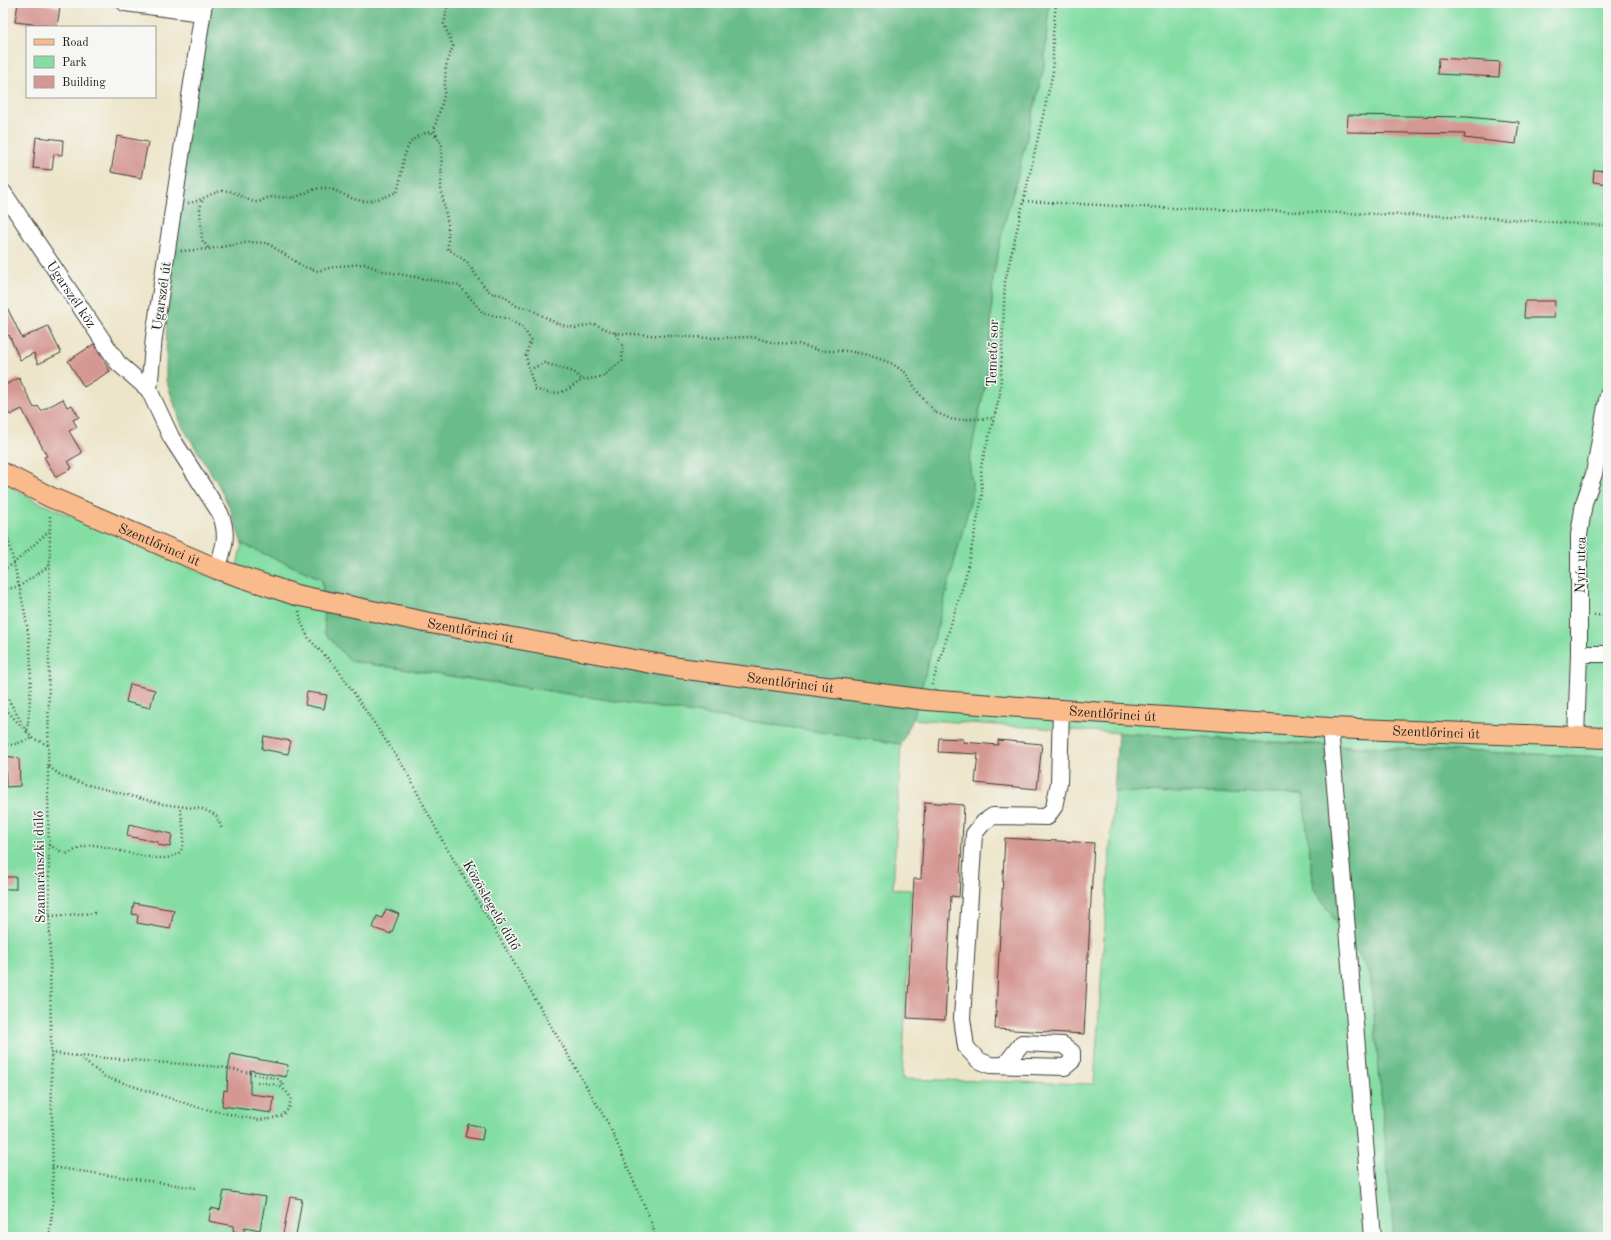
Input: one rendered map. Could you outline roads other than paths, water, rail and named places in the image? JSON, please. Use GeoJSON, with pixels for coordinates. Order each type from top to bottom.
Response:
{"type":"FeatureCollection","features":[{"type":"Feature","properties":{"kind":"main road","name":"Szentlőrinci út"},"geometry":{"type":"LineString","coordinates":[[3,473],[50,497],[217,570],[296,595],[425,622],[680,668],[927,700],[1330,728],[1608,738]]}},
{"type":"Feature","properties":{"kind":"street"},"geometry":{"type":"LineString","coordinates":[[124,3],[203,8]]}},
{"type":"Feature","properties":{"kind":"street","name":"Ugarszél út"},"geometry":{"type":"LineString","coordinates":[[149,390],[154,337],[203,8]]}},
{"type":"Feature","properties":{"kind":"street","name":"Ugarszél köz"},"geometry":{"type":"LineString","coordinates":[[3,192],[118,363],[149,390]]}},
{"type":"Feature","properties":{"kind":"street"},"geometry":{"type":"LineString","coordinates":[[149,390],[171,437],[220,513],[225,526],[225,544],[217,570]]}},
{"type":"Feature","properties":{"kind":"street","name":"Nyír utca"},"geometry":{"type":"LineString","coordinates":[[1576,737],[1579,654],[1579,535],[1584,503],[1594,474],[1608,395]]}},
{"type":"Feature","properties":{"kind":"street"},"geometry":{"type":"LineString","coordinates":[[1579,654],[1608,654]]}},
{"type":"Feature","properties":{"kind":"street"},"geometry":{"type":"LineString","coordinates":[[1005,1065],[990,1065],[978,1060],[966,1047],[962,1018],[974,834],[984,822],[993,816],[1047,817],[1054,807],[1059,783],[1061,710]]}},
{"type":"Feature","properties":{"kind":"street"},"geometry":{"type":"LineString","coordinates":[[1330,728],[1373,1237]]}}]}
